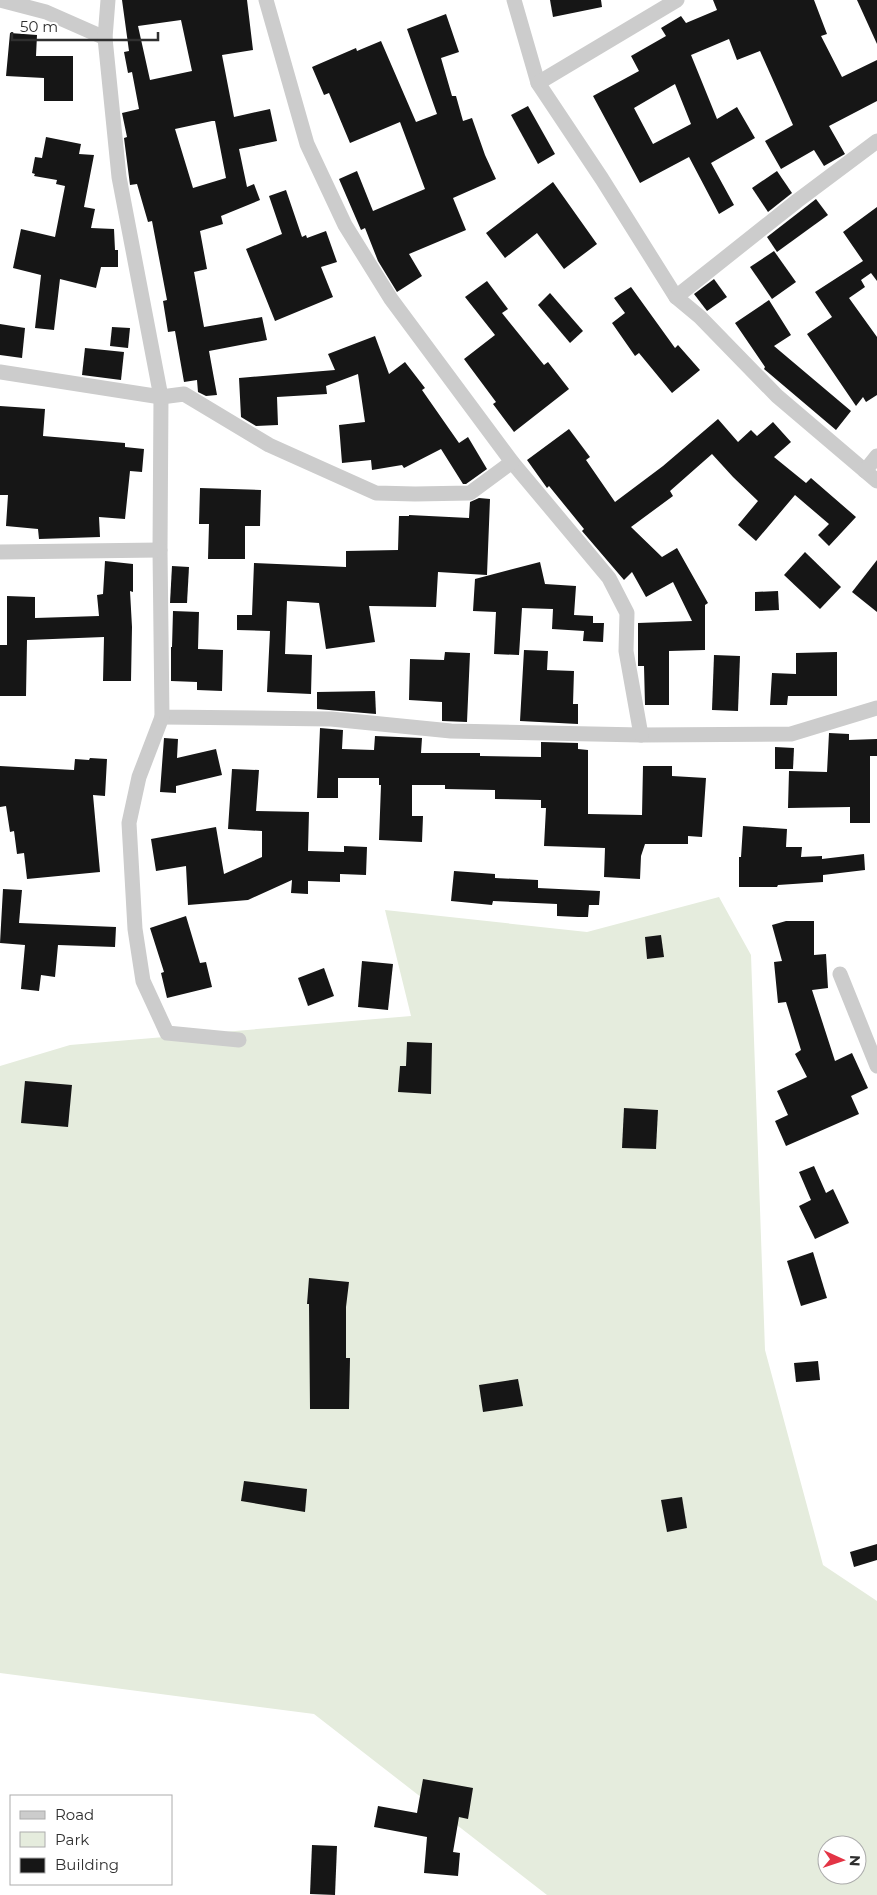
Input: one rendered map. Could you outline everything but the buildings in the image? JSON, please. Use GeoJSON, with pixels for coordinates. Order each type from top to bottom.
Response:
{"type":"FeatureCollection","features":[{"type":"Feature","properties":{"kind":"street"},"geometry":{"type":"LineString","coordinates":[[0,0],[46,12],[104,38]]}},
{"type":"Feature","properties":{"kind":"street"},"geometry":{"type":"LineString","coordinates":[[108,0],[104,38],[119,177],[161,397],[162,717],[138,777],[129,823],[135,929],[143,981],[167,1033],[239,1040]]}},
{"type":"Feature","properties":{"kind":"street"},"geometry":{"type":"LineString","coordinates":[[266,0],[307,144],[346,225],[391,299],[512,462],[608,578],[626,613],[626,651],[641,735]]}},
{"type":"Feature","properties":{"kind":"street"},"geometry":{"type":"LineString","coordinates":[[514,0],[538,83],[602,179],[676,297],[700,317],[776,396],[877,481]]}},
{"type":"Feature","properties":{"kind":"street"},"geometry":{"type":"LineString","coordinates":[[538,83],[677,0]]}},
{"type":"Feature","properties":{"kind":"street"},"geometry":{"type":"LineString","coordinates":[[676,297],[797,201],[877,142]]}},
{"type":"Feature","properties":{"kind":"street"},"geometry":{"type":"LineString","coordinates":[[0,372],[161,397],[184,394],[269,445],[376,493],[470,493],[512,462]]}},
{"type":"Feature","properties":{"kind":"street"},"geometry":{"type":"LineString","coordinates":[[865,470],[877,456]]}},
{"type":"Feature","properties":{"kind":"street"},"geometry":{"type":"LineString","coordinates":[[0,552],[160,550]]}},
{"type":"Feature","properties":{"kind":"street"},"geometry":{"type":"LineString","coordinates":[[162,717],[331,719],[451,731],[641,735],[791,734],[877,708]]}},
{"type":"Feature","properties":{"kind":"street"},"geometry":{"type":"LineString","coordinates":[[840,974],[877,1066]]}},
{"type":"Feature","properties":{"kind":"green space"},"geometry":{"type":"Polygon","coordinates":[[[719,897],[751,955],[765,1350],[823,1565],[877,1601],[877,1895],[547,1895],[314,1714],[0,1673],[0,1066],[70,1045],[411,1016],[385,910],[587,932],[719,897]]]}}]}
